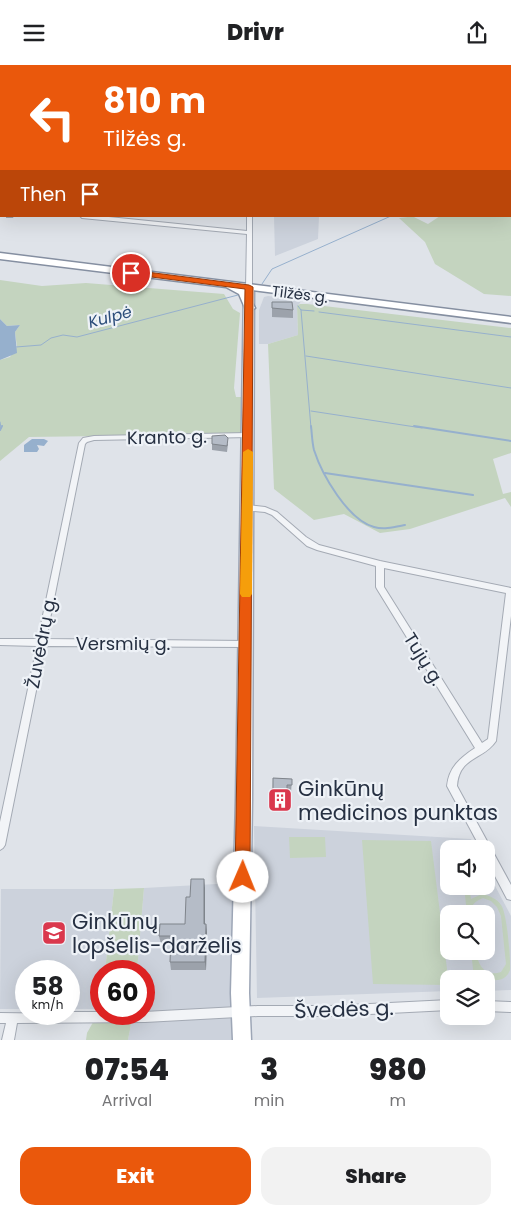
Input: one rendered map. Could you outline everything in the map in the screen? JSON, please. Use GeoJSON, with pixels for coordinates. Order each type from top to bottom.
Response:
{"type":"FeatureCollection","features":[{"type":"Feature","properties":{"kind":"main road","name":"Tilžės g."},"geometry":{"type":"LineString","coordinates":[[0,256],[511,320]]}},
{"type":"Feature","properties":{"kind":"main road"},"geometry":{"type":"LineString","coordinates":[[225,285],[243,292],[250,308]]}},
{"type":"Feature","properties":{"kind":"main road"},"geometry":{"type":"LineString","coordinates":[[242,1040],[240,1012],[249,287]]}},
{"type":"Feature","properties":{"kind":"main road"},"geometry":{"type":"LineString","coordinates":[[250,308],[259,296],[278,291]]}},
{"type":"Feature","properties":{"kind":"street"},"geometry":{"type":"LineString","coordinates":[[92,217],[250,233]]}},
{"type":"Feature","properties":{"kind":"street"},"geometry":{"type":"LineString","coordinates":[[249,287],[250,217]]}},
{"type":"Feature","properties":{"kind":"street","name":"Kranto g."},"geometry":{"type":"LineString","coordinates":[[85,440],[94,438],[248,435]]}},
{"type":"Feature","properties":{"kind":"street","name":"Žuvėdrų g."},"geometry":{"type":"LineString","coordinates":[[0,845],[80,445],[85,440]]}},
{"type":"Feature","properties":{"kind":"street"},"geometry":{"type":"LineString","coordinates":[[247,508],[268,511],[289,525],[310,545],[380,564],[510,591],[492,741],[455,768],[452,777],[452,786],[481,840]]}},
{"type":"Feature","properties":{"kind":"street","name":"Tujų g."},"geometry":{"type":"LineString","coordinates":[[380,564],[380,587],[481,750]]}},
{"type":"Feature","properties":{"kind":"street","name":"Versmių g."},"geometry":{"type":"LineString","coordinates":[[0,642],[246,644]]}},
{"type":"Feature","properties":{"kind":"street"},"geometry":{"type":"LineString","coordinates":[[495,866],[511,895]]}},
{"type":"Feature","properties":{"kind":"street","name":"Švedės g."},"geometry":{"type":"LineString","coordinates":[[6,1019],[146,1017],[440,1005]]}},
{"type":"Feature","properties":{"kind":"street"},"geometry":{"type":"LineString","coordinates":[[495,1006],[511,1007]]}},
{"type":"Feature","properties":{"kind":"street"},"geometry":{"type":"LineString","coordinates":[[6,1019],[8,1040]]}},
{"type":"Feature","properties":{"kind":"shaded area"},"geometry":{"type":"Polygon","coordinates":[[[274,217],[319,217],[318,239],[275,256],[274,217]]]}},
{"type":"Feature","properties":{"kind":"shaded area"},"geometry":{"type":"Polygon","coordinates":[[[264,297],[302,300],[297,307],[298,335],[268,344],[259,344],[259,310],[264,297]]]}},
{"type":"Feature","properties":{"kind":"shaded area"},"geometry":{"type":"Polygon","coordinates":[[[254,826],[471,839],[440,840],[440,895],[495,895],[495,886],[511,916],[511,990],[495,991],[495,970],[440,970],[440,991],[257,998],[254,826]]]}},
{"type":"Feature","properties":{"kind":"shaded area"},"geometry":{"type":"Polygon","coordinates":[[[234,883],[231,997],[233,1040],[128,1040],[131,1025],[155,1025],[155,960],[138,960],[144,888],[234,883]]]}},
{"type":"Feature","properties":{"kind":"shaded area","name":"Ginkūnų lopšelis-darželis"},"geometry":{"type":"Polygon","coordinates":[[[1,889],[114,889],[106,960],[90,960],[90,1009],[80,1009],[80,960],[15,960],[15,1009],[0,1009],[1,889]]]}},
{"type":"Feature","properties":{"kind":"green space"},"geometry":{"type":"Polygon","coordinates":[[[414,217],[428,224],[438,217],[511,217],[511,296],[484,294],[435,264],[425,242],[399,218],[414,217]]]}},
{"type":"Feature","properties":{"kind":"green space"},"geometry":{"type":"Polygon","coordinates":[[[0,280],[42,286],[86,283],[224,294],[233,309],[240,313],[234,388],[236,397],[245,397],[246,434],[29,437],[0,461],[0,360],[10,357],[17,347],[15,332],[20,325],[7,326],[0,319],[0,280]]]}},
{"type":"Feature","properties":{"kind":"green space"},"geometry":{"type":"Polygon","coordinates":[[[300,304],[511,328],[511,453],[493,459],[503,494],[511,492],[511,507],[505,498],[410,529],[380,533],[344,514],[314,520],[274,489],[268,344],[298,335],[297,306],[300,304]]]}},
{"type":"Feature","properties":{"kind":"green space"},"geometry":{"type":"Polygon","coordinates":[[[289,837],[325,837],[326,857],[290,858],[289,837]]]}},
{"type":"Feature","properties":{"kind":"green space"},"geometry":{"type":"Polygon","coordinates":[[[362,840],[431,841],[440,913],[440,960],[446,960],[447,970],[440,970],[440,985],[373,984],[362,840]]]}},
{"type":"Feature","properties":{"kind":"green space"},"geometry":{"type":"Polygon","coordinates":[[[144,888],[138,960],[106,960],[114,889],[144,888]]]}},
{"type":"Feature","properties":{"kind":"green space"},"geometry":{"type":"Polygon","coordinates":[[[465,895],[470,895],[471,899],[485,895],[497,901],[503,909],[508,937],[510,970],[508,975],[500,980],[495,980],[495,973],[501,972],[506,964],[501,916],[497,907],[491,901],[483,898],[474,905],[466,905],[465,895]]]}},
{"type":"Feature","properties":{"kind":"green space"},"geometry":{"type":"Polygon","coordinates":[[[472,960],[478,960],[484,970],[473,970],[472,960]]]}},
{"type":"Feature","properties":{"kind":"green space"},"geometry":{"type":"Polygon","coordinates":[[[91,1025],[131,1025],[128,1040],[86,1040],[91,1025]]]}},
{"type":"Feature","properties":{"kind":"water"},"geometry":{"type":"Polygon","coordinates":[[[0,319],[7,326],[20,325],[15,332],[17,353],[0,360],[0,319]]]}},
{"type":"Feature","properties":{"kind":"water"},"geometry":{"type":"Polygon","coordinates":[[[32,439],[48,441],[44,446],[37,445],[39,449],[37,452],[24,452],[24,445],[32,439]]]}},
{"type":"Feature","properties":{"kind":"building"},"geometry":{"type":"Polygon","coordinates":[[[272,302],[292,302],[293,310],[272,308],[272,302]]]}},
{"type":"Feature","properties":{"kind":"building"},"geometry":{"type":"Polygon","coordinates":[[[225,435],[228,438],[227,446],[212,444],[212,436],[225,435]]]}},
{"type":"Feature","properties":{"kind":"building"},"geometry":{"type":"Polygon","coordinates":[[[273,778],[292,779],[292,785],[287,785],[287,800],[273,800],[273,778]]]}},
{"type":"Feature","properties":{"kind":"building"},"geometry":{"type":"Polygon","coordinates":[[[191,879],[204,879],[205,962],[170,962],[171,936],[159,936],[160,924],[185,924],[186,897],[190,897],[191,879]]]}},
{"type":"Feature","properties":{"kind":"waterway","name":"Kulpė"},"geometry":{"type":"LineString","coordinates":[[262,284],[272,269],[389,217]]}},
{"type":"Feature","properties":{"kind":"waterway","name":"Kulpė"},"geometry":{"type":"LineString","coordinates":[[16,347],[41,345],[51,338],[63,335],[77,337],[238,295]]}},
{"type":"Feature","properties":{"kind":"waterway"},"geometry":{"type":"LineString","coordinates":[[298,306],[301,310]]}},
{"type":"Feature","properties":{"kind":"waterway"},"geometry":{"type":"LineString","coordinates":[[301,310],[314,311]]}},
{"type":"Feature","properties":{"kind":"waterway"},"geometry":{"type":"LineString","coordinates":[[301,310],[311,428]]}},
{"type":"Feature","properties":{"kind":"waterway"},"geometry":{"type":"LineString","coordinates":[[319,312],[511,337]]}},
{"type":"Feature","properties":{"kind":"waterway"},"geometry":{"type":"LineString","coordinates":[[306,356],[511,388]]}},
{"type":"Feature","properties":{"kind":"waterway"},"geometry":{"type":"LineString","coordinates":[[311,411],[422,428]]}},
{"type":"Feature","properties":{"kind":"waterway"},"geometry":{"type":"LineString","coordinates":[[0,422],[1,428]]}},
{"type":"Feature","properties":{"kind":"waterway"},"geometry":{"type":"LineString","coordinates":[[311,426],[313,447],[323,472],[337,495],[355,516],[364,523],[378,528],[405,525]]}},
{"type":"Feature","properties":{"kind":"waterway"},"geometry":{"type":"LineString","coordinates":[[414,426],[511,441]]}},
{"type":"Feature","properties":{"kind":"waterway"},"geometry":{"type":"LineString","coordinates":[[325,473],[473,495]]}},
{"type":"Feature","properties":{"kind":"slow traffic"},"geometry":{"type":"LineString","coordinates":[[246,594],[248,452]]}},
{"type":"Feature","properties":{"kind":"place","name":"Ginkūnų medicinos punktas"},"geometry":{"type":"Point","coordinates":[280,800]}},
{"type":"Feature","properties":{"kind":"place","name":"Ginkūnų lopšelis-darželis"},"geometry":{"type":"Point","coordinates":[54,933]}},
{"type":"Feature","properties":{"kind":"route"},"geometry":{"type":"LineString","coordinates":[[131,273],[249,287],[243,877]]}}]}
